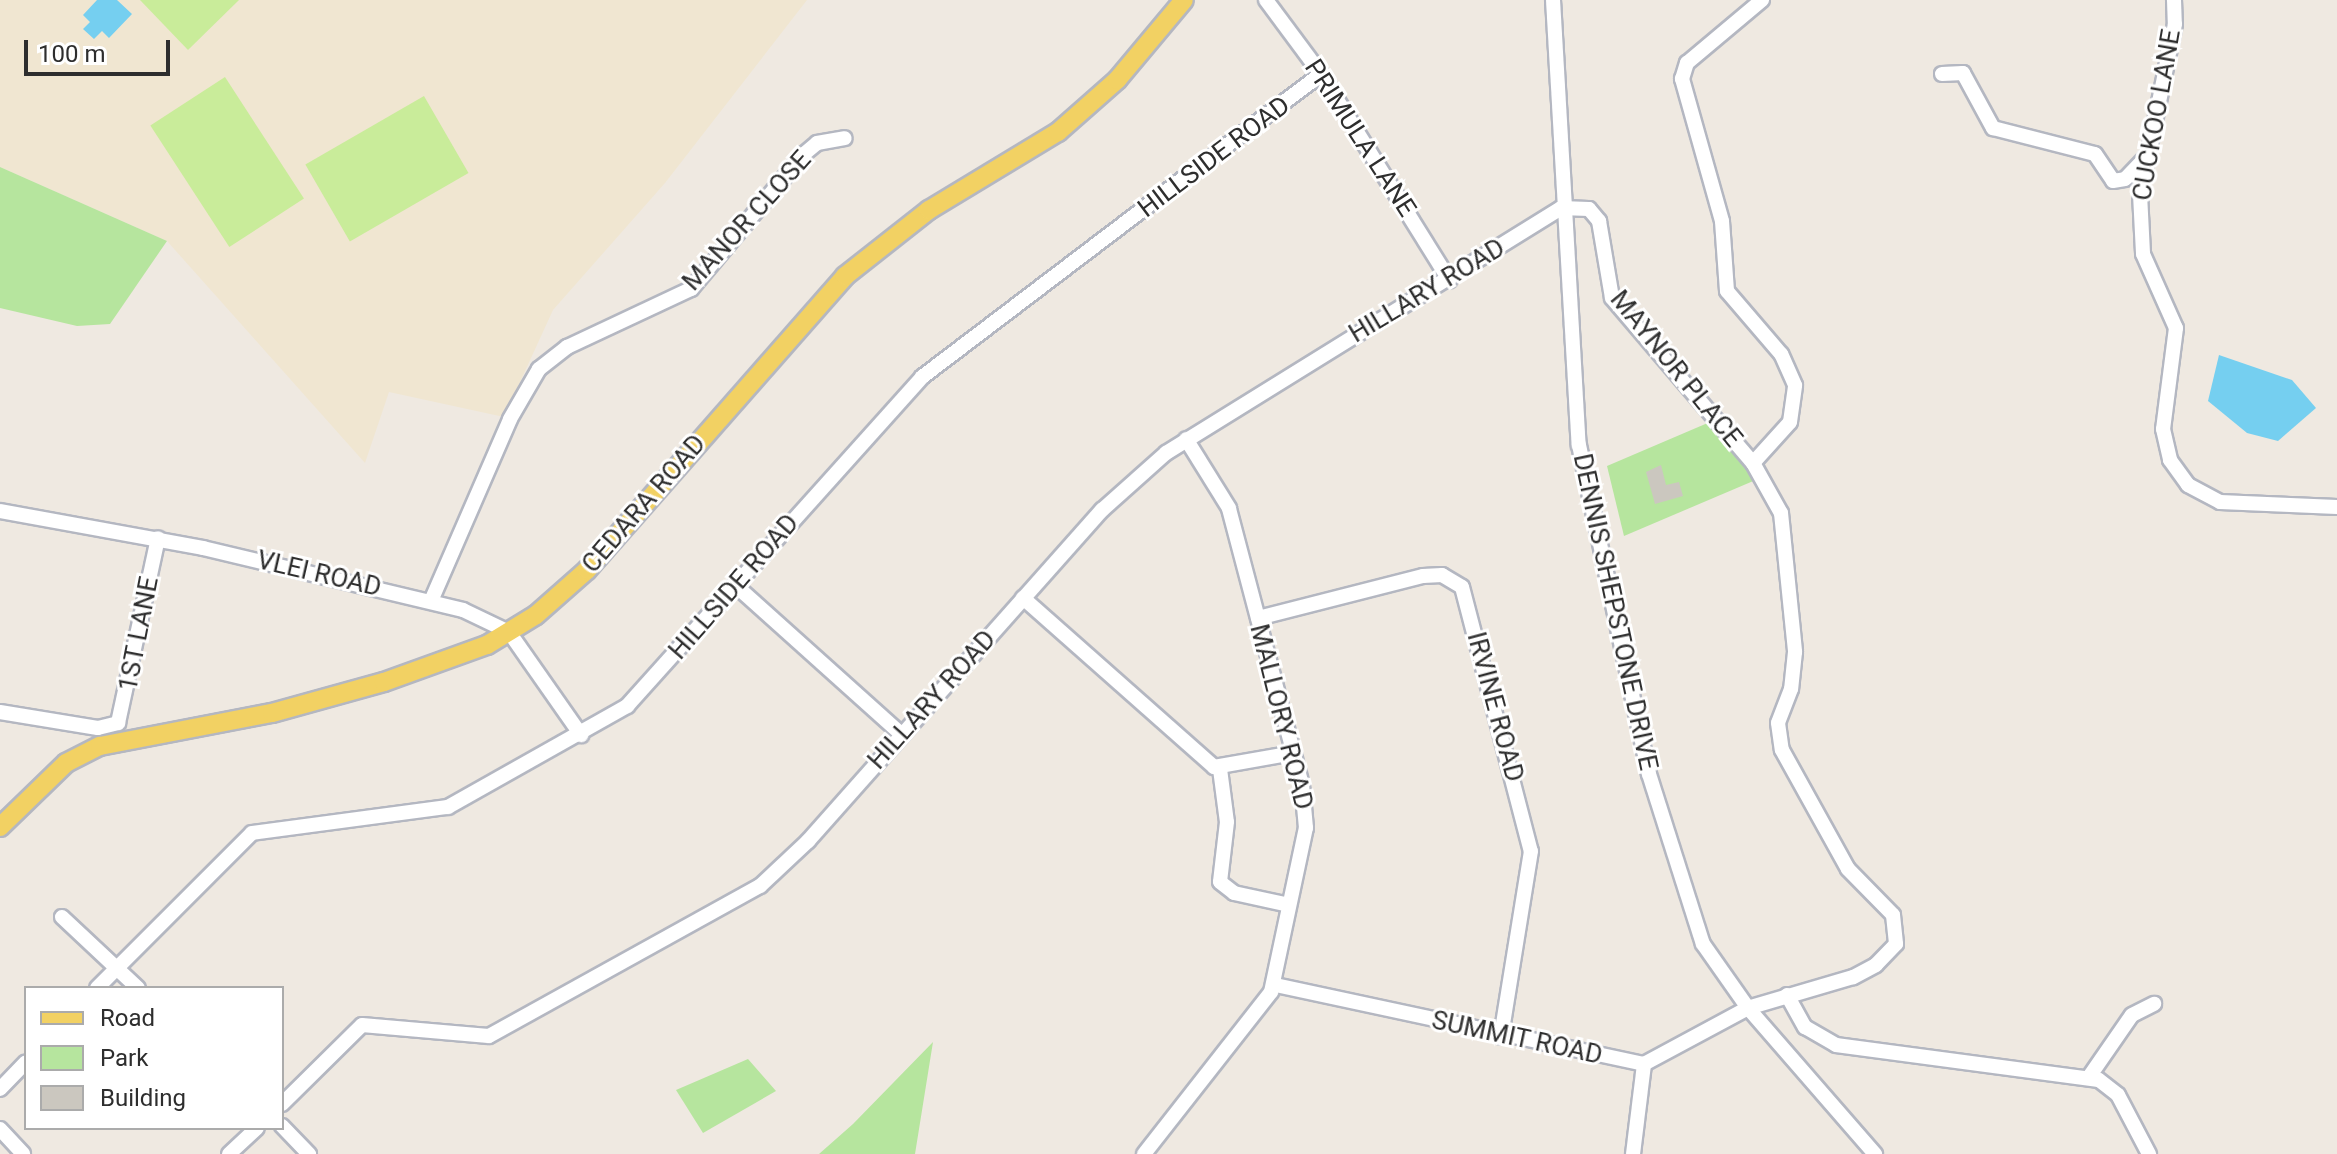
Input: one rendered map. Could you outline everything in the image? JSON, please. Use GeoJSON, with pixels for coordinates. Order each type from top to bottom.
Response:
{"type":"FeatureCollection","features":[{"type":"Feature","properties":{"kind":"main road","name":"CEDARA ROAD"},"geometry":{"type":"LineString","coordinates":[[0,827],[66,763],[100,746],[358,690],[446,662],[509,632],[587,570],[845,276],[929,210],[1058,132],[1117,80],[1184,0]]}},
{"type":"Feature","properties":{"kind":"street","name":"PRIMULA LANE"},"geometry":{"type":"LineString","coordinates":[[1266,0],[1321,74],[1449,280]]}},
{"type":"Feature","properties":{"kind":"street","name":"DENNIS SHEPSTONE DRIVE"},"geometry":{"type":"LineString","coordinates":[[1553,0],[1561,208],[1586,497],[1646,758],[1690,915],[1748,1008],[1875,1154]]}},
{"type":"Feature","properties":{"kind":"street"},"geometry":{"type":"LineString","coordinates":[[1633,1154],[1644,1064],[1748,1008],[1876,965],[1899,936],[1893,915],[1848,869],[1782,750],[1778,723],[1794,674],[1789,550],[1781,513],[1753,463],[1790,422],[1795,385],[1781,354],[1727,291],[1722,221],[1682,79],[1687,63],[1762,0]]}},
{"type":"Feature","properties":{"kind":"street","name":"CUCKOO LANE"},"geometry":{"type":"LineString","coordinates":[[2174,0],[2175,24],[2140,194],[2143,254],[2171,312],[2178,345],[2163,429],[2170,460],[2188,485],[2220,502],[2337,507]]}},
{"type":"Feature","properties":{"kind":"street","name":"HILLSIDE ROAD"},"geometry":{"type":"LineString","coordinates":[[99,986],[252,833],[433,812],[581,735],[645,688],[889,410],[950,353],[1321,74]]}},
{"type":"Feature","properties":{"kind":"street"},"geometry":{"type":"LineString","coordinates":[[1942,74],[1964,74],[1993,128],[2095,154],[2113,181],[2125,179],[2146,157]]}},
{"type":"Feature","properties":{"kind":"street","name":"MANOR CLOSE"},"geometry":{"type":"LineString","coordinates":[[431,601],[510,419],[539,369],[567,347],[691,289],[804,154],[817,143],[845,138]]}},
{"type":"Feature","properties":{"kind":"street","name":"HILLARY ROAD"},"geometry":{"type":"LineString","coordinates":[[284,1102],[362,1025],[489,1036],[733,902],[789,861],[1102,510],[1186,439],[1449,280],[1561,208]]}},
{"type":"Feature","properties":{"kind":"street","name":"MAYNOR PLACE"},"geometry":{"type":"LineString","coordinates":[[1561,208],[1585,208],[1597,215],[1612,298],[1753,463]]}},
{"type":"Feature","properties":{"kind":"street","name":"MALLORY ROAD"},"geometry":{"type":"LineString","coordinates":[[1146,1150],[1274,985],[1306,828],[1293,753],[1224,494],[1186,439]]}},
{"type":"Feature","properties":{"kind":"street","name":"VLEI ROAD"},"geometry":{"type":"LineString","coordinates":[[0,511],[158,538],[431,601],[509,632]]}},
{"type":"Feature","properties":{"kind":"street","name":"1ST LANE"},"geometry":{"type":"LineString","coordinates":[[0,712],[113,727],[123,713],[158,538]]}},
{"type":"Feature","properties":{"kind":"street","name":"IRVINE ROAD"},"geometry":{"type":"LineString","coordinates":[[1258,618],[1423,576],[1442,575],[1462,587],[1531,851],[1501,1037]]}},
{"type":"Feature","properties":{"kind":"street"},"geometry":{"type":"LineString","coordinates":[[735,585],[902,735]]}},
{"type":"Feature","properties":{"kind":"street"},"geometry":{"type":"LineString","coordinates":[[1023,598],[1220,769],[1227,822],[1220,882],[1234,893],[1289,905]]}},
{"type":"Feature","properties":{"kind":"street"},"geometry":{"type":"LineString","coordinates":[[509,632],[581,735]]}},
{"type":"Feature","properties":{"kind":"street"},"geometry":{"type":"LineString","coordinates":[[1220,769],[1293,753]]}},
{"type":"Feature","properties":{"kind":"street"},"geometry":{"type":"LineString","coordinates":[[62,917],[136,986]]}},
{"type":"Feature","properties":{"kind":"street","name":"SUMMIT ROAD"},"geometry":{"type":"LineString","coordinates":[[1274,985],[1501,1037],[1644,1064]]}},
{"type":"Feature","properties":{"kind":"street"},"geometry":{"type":"LineString","coordinates":[[1787,995],[1805,1027],[1836,1045],[2089,1077],[2118,1095],[2149,1154]]}},
{"type":"Feature","properties":{"kind":"street"},"geometry":{"type":"LineString","coordinates":[[2089,1077],[2132,1015],[2154,1004]]}},
{"type":"Feature","properties":{"kind":"street"},"geometry":{"type":"LineString","coordinates":[[0,1089],[24,1064]]}},
{"type":"Feature","properties":{"kind":"street"},"geometry":{"type":"LineString","coordinates":[[284,1128],[309,1154]]}},
{"type":"Feature","properties":{"kind":"street"},"geometry":{"type":"LineString","coordinates":[[0,1129],[23,1154]]}},
{"type":"Feature","properties":{"kind":"street"},"geometry":{"type":"LineString","coordinates":[[229,1154],[255,1130]]}},
{"type":"Feature","properties":{"kind":"street"},"geometry":{"type":"LineString","coordinates":[[1146,1150],[1162,1154]]}},
{"type":"Feature","properties":{"kind":"shaded area"},"geometry":{"type":"Polygon","coordinates":[[[0,0],[807,0],[665,183],[553,310],[504,417],[389,392],[365,463],[167,241],[0,167],[0,0]]]}},
{"type":"Feature","properties":{"kind":"green space"},"geometry":{"type":"Polygon","coordinates":[[[140,0],[239,0],[188,50],[140,0]]]}},
{"type":"Feature","properties":{"kind":"green space"},"geometry":{"type":"Polygon","coordinates":[[[225,77],[304,199],[229,247],[150,125],[225,77]]]}},
{"type":"Feature","properties":{"kind":"green space"},"geometry":{"type":"Polygon","coordinates":[[[424,96],[468,173],[350,242],[305,165],[424,96]]]}},
{"type":"Feature","properties":{"kind":"green space"},"geometry":{"type":"Polygon","coordinates":[[[0,167],[167,241],[110,324],[77,326],[0,308],[0,167]]]}},
{"type":"Feature","properties":{"kind":"green space"},"geometry":{"type":"Polygon","coordinates":[[[1710,422],[1758,479],[1624,536],[1607,466],[1710,422]]]}},
{"type":"Feature","properties":{"kind":"green space"},"geometry":{"type":"Polygon","coordinates":[[[933,1042],[915,1154],[819,1154],[853,1124],[933,1042]]]}},
{"type":"Feature","properties":{"kind":"green space"},"geometry":{"type":"Polygon","coordinates":[[[748,1059],[776,1091],[703,1133],[676,1090],[748,1059]]]}},
{"type":"Feature","properties":{"kind":"water"},"geometry":{"type":"Polygon","coordinates":[[[97,0],[117,0],[132,14],[109,38],[102,31],[94,39],[83,29],[90,22],[83,15],[97,0]]]}},
{"type":"Feature","properties":{"kind":"water"},"geometry":{"type":"Polygon","coordinates":[[[2219,355],[2292,380],[2316,408],[2278,441],[2247,433],[2208,401],[2219,355]]]}},
{"type":"Feature","properties":{"kind":"building"},"geometry":{"type":"Polygon","coordinates":[[[1661,465],[1666,485],[1679,482],[1683,496],[1655,504],[1646,472],[1661,465]]]}}]}
